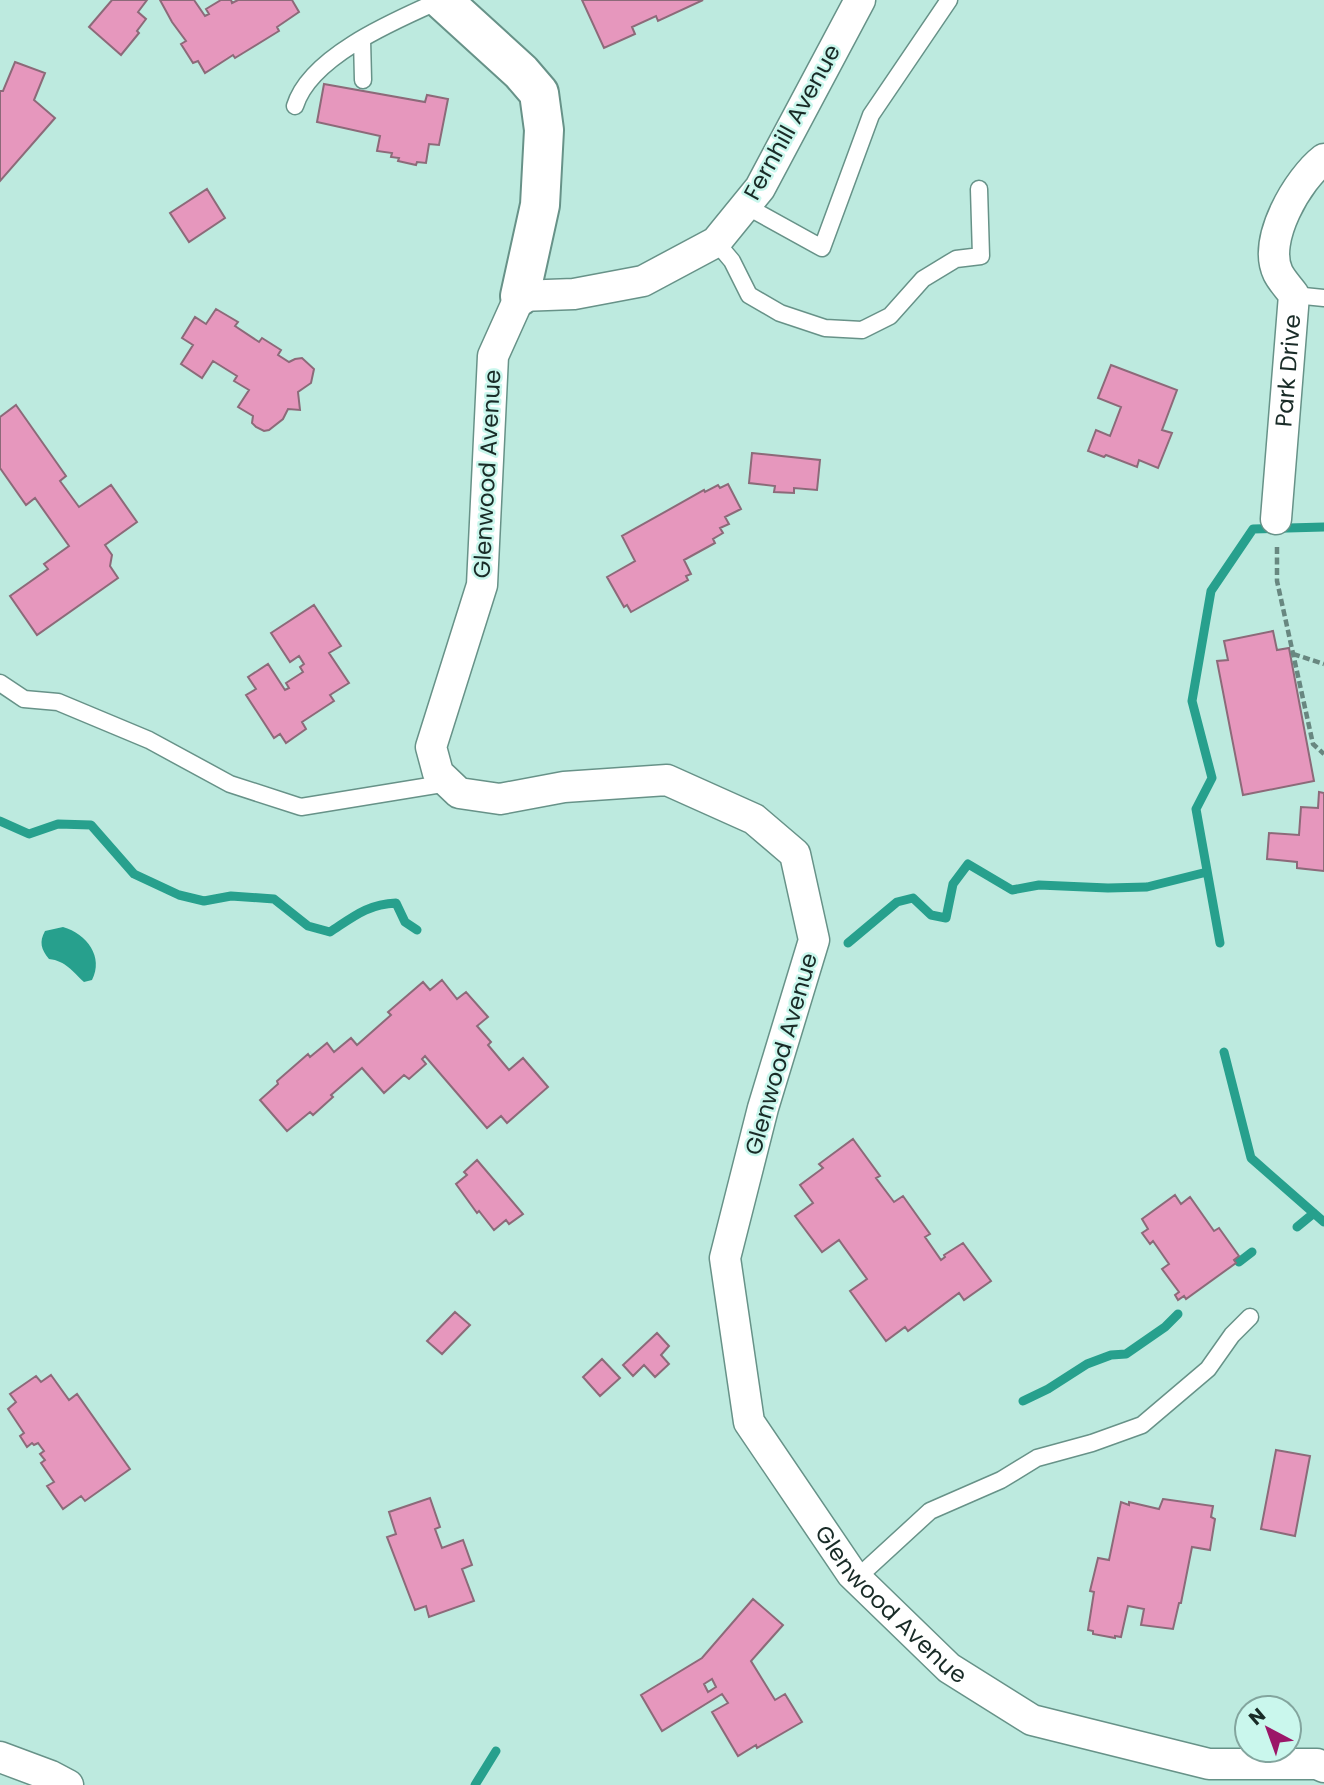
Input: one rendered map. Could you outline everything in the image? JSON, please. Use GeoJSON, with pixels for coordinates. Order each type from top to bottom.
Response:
{"type":"FeatureCollection","features":[{"type":"Feature","properties":{"kind":"street","name":"Glenwood Avenue"},"geometry":{"type":"LineString","coordinates":[[441,0],[521,72],[539,93],[544,130],[540,205],[520,296],[493,356],[482,584],[431,747],[438,773],[459,793],[500,799],[564,786],[667,780],[754,819],[795,854],[814,940],[763,1108],[725,1258],[749,1422],[852,1574],[949,1668],[1032,1720],[1203,1774],[1317,1764],[1324,1767]]}},
{"type":"Feature","properties":{"kind":"street","name":"Fernhill Avenue"},"geometry":{"type":"LineString","coordinates":[[520,296],[574,294],[643,281],[716,242],[760,188],[860,0]]}},
{"type":"Feature","properties":{"kind":"street","name":"Park Drive"},"geometry":{"type":"LineString","coordinates":[[1276,519],[1294,295],[1277,272],[1273,243],[1293,194],[1324,159]]}},
{"type":"Feature","properties":{"kind":"street"},"geometry":{"type":"LineString","coordinates":[[0,1757],[68,1785]]}},
{"type":"Feature","properties":{"kind":"lane"},"geometry":{"type":"LineString","coordinates":[[295,106],[299,94],[325,65],[381,27],[441,0]]}},
{"type":"Feature","properties":{"kind":"lane"},"geometry":{"type":"LineString","coordinates":[[746,206],[822,248],[871,115],[949,0]]}},
{"type":"Feature","properties":{"kind":"lane"},"geometry":{"type":"LineString","coordinates":[[362,39],[363,80]]}},
{"type":"Feature","properties":{"kind":"lane"},"geometry":{"type":"LineString","coordinates":[[716,242],[732,261],[749,295],[780,313],[825,328],[862,330],[890,316],[923,279],[956,259],[981,256],[979,189]]}},
{"type":"Feature","properties":{"kind":"lane"},"geometry":{"type":"LineString","coordinates":[[1294,295],[1324,298]]}},
{"type":"Feature","properties":{"kind":"lane"},"geometry":{"type":"LineString","coordinates":[[0,683],[24,699],[58,702],[149,740],[229,783],[301,807],[448,783]]}},
{"type":"Feature","properties":{"kind":"lane"},"geometry":{"type":"LineString","coordinates":[[857,1578],[930,1511],[1001,1480],[1037,1458],[1092,1443],[1142,1425],[1208,1369],[1232,1335],[1250,1317]]}},
{"type":"Feature","properties":{"kind":"path"},"geometry":{"type":"LineString","coordinates":[[1277,548],[1277,581],[1312,744],[1324,754]]}},
{"type":"Feature","properties":{"kind":"path"},"geometry":{"type":"LineString","coordinates":[[1292,654],[1324,664]]}},
{"type":"Feature","properties":{"kind":"shaded area"},"geometry":{"type":"Polygon","coordinates":[[[63,927],[79,935],[91,948],[96,963],[92,980],[84,982],[64,964],[49,959],[44,952],[42,939],[45,931],[63,927]]]}},
{"type":"Feature","properties":{"kind":"building"},"geometry":{"type":"Polygon","coordinates":[[[112,0],[147,0],[138,12],[146,19],[137,31],[139,33],[121,55],[89,27],[112,0]]]}},
{"type":"Feature","properties":{"kind":"building"},"geometry":{"type":"Polygon","coordinates":[[[160,0],[194,0],[205,16],[209,14],[206,9],[221,0],[231,0],[232,3],[238,0],[292,0],[299,12],[277,27],[279,31],[205,73],[198,61],[193,63],[181,44],[186,41],[160,0]]]}},
{"type":"Feature","properties":{"kind":"building"},"geometry":{"type":"Polygon","coordinates":[[[582,0],[703,0],[658,21],[656,16],[632,27],[635,34],[604,48],[582,0]]]}},
{"type":"Feature","properties":{"kind":"building"},"geometry":{"type":"Polygon","coordinates":[[[15,62],[45,73],[34,100],[55,118],[0,181],[0,91],[3,91],[15,62]]]}},
{"type":"Feature","properties":{"kind":"building"},"geometry":{"type":"Polygon","coordinates":[[[324,84],[425,102],[427,95],[448,99],[439,145],[429,144],[426,163],[417,162],[416,165],[398,161],[399,158],[391,157],[392,153],[377,151],[380,136],[317,122],[324,84]]]}},
{"type":"Feature","properties":{"kind":"building"},"geometry":{"type":"Polygon","coordinates":[[[207,189],[225,218],[189,242],[170,213],[207,189]]]}},
{"type":"Feature","properties":{"kind":"building"},"geometry":{"type":"Polygon","coordinates":[[[216,309],[238,322],[235,326],[259,342],[262,338],[281,350],[278,355],[289,362],[302,358],[314,369],[311,383],[298,392],[300,410],[288,409],[283,419],[269,430],[256,427],[252,423],[253,416],[238,407],[249,390],[234,381],[237,376],[213,361],[202,378],[181,364],[193,345],[182,338],[195,317],[206,324],[216,309]]]}},
{"type":"Feature","properties":{"kind":"building"},"geometry":{"type":"Polygon","coordinates":[[[1111,365],[1177,390],[1162,430],[1172,433],[1158,468],[1139,460],[1137,467],[1088,451],[1096,430],[1110,436],[1121,407],[1098,398],[1111,365]]]}},
{"type":"Feature","properties":{"kind":"building"},"geometry":{"type":"Polygon","coordinates":[[[16,405],[66,476],[60,481],[79,507],[111,485],[137,522],[105,545],[112,555],[110,566],[118,578],[37,635],[10,596],[48,569],[44,564],[69,546],[35,498],[26,505],[0,468],[0,417],[16,405]]]}},
{"type":"Feature","properties":{"kind":"building"},"geometry":{"type":"Polygon","coordinates":[[[752,453],[820,460],[817,490],[794,488],[794,493],[774,492],[775,486],[749,483],[752,453]]]}},
{"type":"Feature","properties":{"kind":"building"},"geometry":{"type":"Polygon","coordinates":[[[728,484],[741,509],[725,517],[729,524],[720,528],[723,533],[713,539],[715,543],[684,560],[691,574],[686,576],[688,580],[631,612],[627,605],[624,607],[607,577],[635,561],[622,536],[704,490],[705,492],[718,485],[720,488],[728,484]]]}},
{"type":"Feature","properties":{"kind":"building"},"geometry":{"type":"Polygon","coordinates":[[[314,605],[341,646],[329,653],[349,683],[330,695],[334,701],[302,722],[306,729],[286,743],[280,734],[274,738],[246,695],[256,689],[248,677],[268,664],[285,690],[289,688],[286,683],[303,672],[300,667],[304,664],[299,656],[290,662],[271,633],[314,605]]]}},
{"type":"Feature","properties":{"kind":"building"},"geometry":{"type":"Polygon","coordinates":[[[1273,631],[1277,650],[1289,648],[1314,781],[1243,795],[1217,661],[1228,660],[1224,641],[1273,631]]]}},
{"type":"Feature","properties":{"kind":"building"},"geometry":{"type":"Polygon","coordinates":[[[1319,792],[1324,793],[1324,871],[1297,868],[1297,862],[1267,859],[1269,833],[1299,835],[1301,807],[1318,808],[1319,792]]]}},
{"type":"Feature","properties":{"kind":"building"},"geometry":{"type":"Polygon","coordinates":[[[442,980],[457,999],[466,992],[488,1017],[477,1026],[491,1042],[488,1045],[509,1070],[523,1058],[548,1087],[507,1123],[501,1116],[487,1128],[425,1056],[422,1059],[426,1064],[409,1079],[404,1075],[384,1093],[362,1068],[313,1115],[310,1112],[287,1131],[260,1100],[308,1054],[310,1057],[327,1043],[334,1052],[351,1038],[357,1045],[391,1015],[388,1012],[423,982],[430,990],[442,980]]]}},
{"type":"Feature","properties":{"kind":"building"},"geometry":{"type":"Polygon","coordinates":[[[853,1139],[880,1176],[876,1178],[894,1202],[903,1196],[930,1234],[925,1237],[941,1260],[944,1255],[963,1243],[991,1281],[964,1300],[959,1293],[908,1331],[905,1327],[886,1341],[850,1291],[867,1279],[839,1240],[822,1252],[795,1216],[813,1203],[800,1185],[823,1168],[819,1164],[853,1139]]]}},
{"type":"Feature","properties":{"kind":"building"},"geometry":{"type":"Polygon","coordinates":[[[477,1160],[523,1214],[509,1224],[506,1220],[494,1230],[479,1211],[477,1213],[456,1184],[467,1175],[464,1172],[477,1160]]]}},
{"type":"Feature","properties":{"kind":"building"},"geometry":{"type":"Polygon","coordinates":[[[1175,1195],[1181,1204],[1190,1197],[1214,1231],[1219,1228],[1239,1256],[1234,1260],[1236,1263],[1186,1299],[1184,1296],[1178,1300],[1175,1295],[1179,1292],[1162,1269],[1169,1264],[1153,1241],[1150,1244],[1142,1233],[1148,1229],[1142,1219],[1175,1195]]]}},
{"type":"Feature","properties":{"kind":"building"},"geometry":{"type":"Polygon","coordinates":[[[455,1312],[470,1325],[442,1354],[427,1341],[455,1312]]]}},
{"type":"Feature","properties":{"kind":"building"},"geometry":{"type":"Polygon","coordinates":[[[657,1333],[669,1346],[661,1355],[669,1364],[655,1377],[644,1365],[633,1376],[623,1365],[657,1333]]]}},
{"type":"Feature","properties":{"kind":"building"},"geometry":{"type":"Polygon","coordinates":[[[602,1359],[620,1378],[600,1396],[583,1377],[602,1359]]]}},
{"type":"Feature","properties":{"kind":"building"},"geometry":{"type":"Polygon","coordinates":[[[51,1375],[69,1400],[77,1394],[130,1469],[85,1501],[81,1496],[63,1509],[47,1486],[54,1482],[41,1463],[45,1460],[40,1454],[44,1451],[38,1443],[27,1447],[20,1436],[24,1433],[8,1409],[16,1402],[10,1394],[36,1376],[41,1382],[51,1375]]]}},
{"type":"Feature","properties":{"kind":"building"},"geometry":{"type":"Polygon","coordinates":[[[1276,1450],[1310,1456],[1295,1536],[1261,1529],[1276,1450]]]}},
{"type":"Feature","properties":{"kind":"building"},"geometry":{"type":"Polygon","coordinates":[[[430,1498],[440,1527],[435,1529],[442,1548],[463,1540],[472,1565],[462,1569],[474,1601],[429,1617],[426,1606],[415,1610],[387,1537],[396,1534],[389,1512],[430,1498]]]}},
{"type":"Feature","properties":{"kind":"building"},"geometry":{"type":"Polygon","coordinates":[[[1163,1499],[1213,1506],[1211,1517],[1215,1519],[1210,1550],[1192,1547],[1173,1629],[1141,1625],[1144,1609],[1128,1606],[1121,1637],[1093,1634],[1093,1631],[1088,1630],[1094,1592],[1090,1591],[1098,1558],[1109,1560],[1121,1502],[1159,1509],[1163,1499]]]}},
{"type":"Feature","properties":{"kind":"building"},"geometry":{"type":"Polygon","coordinates":[[[753,1599],[783,1625],[751,1661],[775,1700],[785,1694],[802,1722],[738,1756],[712,1712],[728,1703],[722,1694],[662,1731],[641,1695],[702,1658],[753,1599]],[[712,1679],[704,1684],[708,1692],[716,1687],[712,1679]]]}},
{"type":"Feature","properties":{"kind":"waterway"},"geometry":{"type":"LineString","coordinates":[[1220,943],[1196,809],[1212,778],[1192,701],[1211,591],[1253,529],[1324,527]]}},
{"type":"Feature","properties":{"kind":"waterway"},"geometry":{"type":"LineString","coordinates":[[0,821],[29,834],[58,824],[91,825],[134,874],[179,895],[204,901],[231,896],[274,899],[308,926],[330,932],[369,909],[396,903],[405,922],[417,930]]}},
{"type":"Feature","properties":{"kind":"waterway"},"geometry":{"type":"LineString","coordinates":[[848,943],[897,902],[913,898],[931,915],[946,918],[953,884],[968,864],[1012,890],[1039,885],[1147,887],[1207,872]]}},
{"type":"Feature","properties":{"kind":"waterway"},"geometry":{"type":"LineString","coordinates":[[1224,1052],[1251,1158],[1324,1222]]}},
{"type":"Feature","properties":{"kind":"waterway"},"geometry":{"type":"LineString","coordinates":[[1297,1227],[1314,1213]]}},
{"type":"Feature","properties":{"kind":"waterway"},"geometry":{"type":"LineString","coordinates":[[1239,1262],[1252,1252]]}},
{"type":"Feature","properties":{"kind":"waterway"},"geometry":{"type":"LineString","coordinates":[[1023,1401],[1048,1389],[1087,1364],[1111,1355],[1126,1354],[1165,1327],[1178,1314]]}},
{"type":"Feature","properties":{"kind":"waterway"},"geometry":{"type":"LineString","coordinates":[[475,1785],[496,1751]]}}]}
